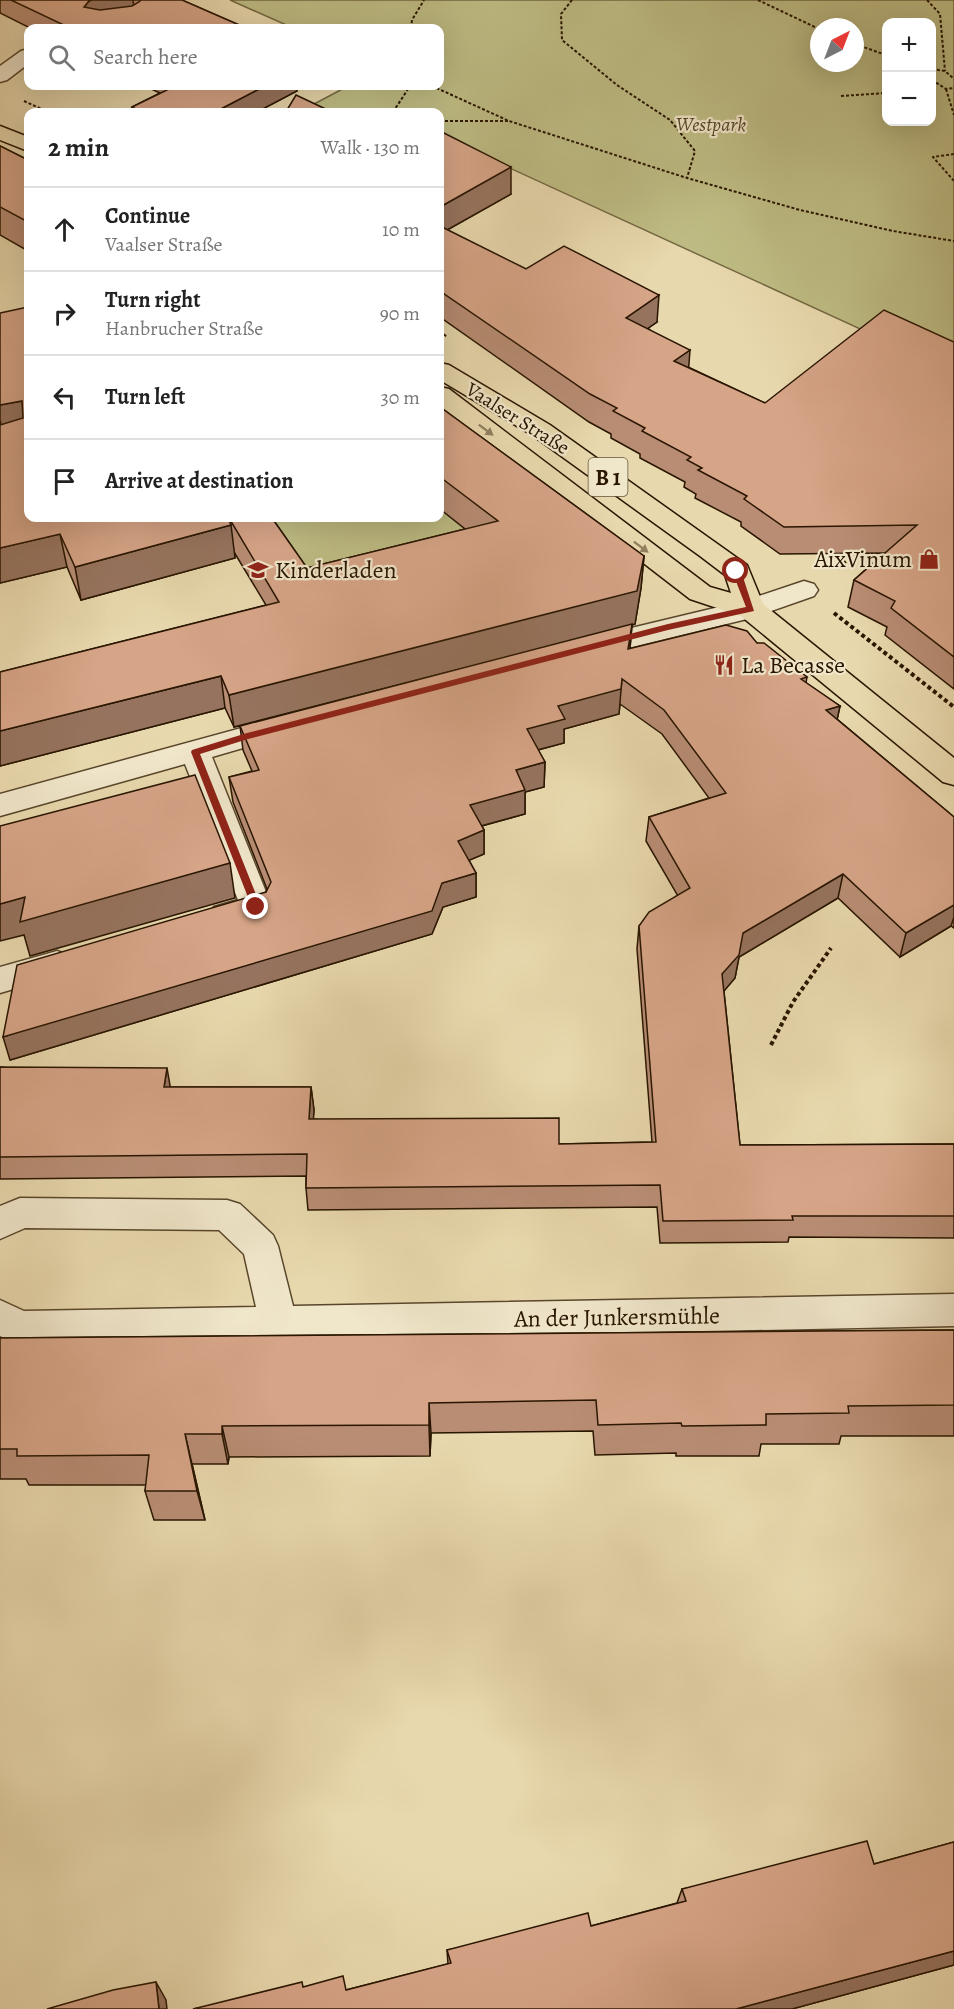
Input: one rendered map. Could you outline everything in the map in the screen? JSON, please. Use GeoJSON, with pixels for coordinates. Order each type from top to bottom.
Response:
{"type":"FeatureCollection","features":[{"type":"Feature","properties":{"kind":"main road"},"geometry":{"type":"LineString","coordinates":[[0,132],[24,143]]}},
{"type":"Feature","properties":{"kind":"main road","name":"Vaalser Straße"},"geometry":{"type":"LineString","coordinates":[[444,372],[541,430],[710,550],[736,571],[751,609]]}},
{"type":"Feature","properties":{"kind":"main road","name":"Vaalser Straße"},"geometry":{"type":"LineString","coordinates":[[444,397],[700,593],[751,609],[954,774]]}},
{"type":"Feature","properties":{"kind":"street"},"geometry":{"type":"LineString","coordinates":[[0,76],[24,58]]}},
{"type":"Feature","properties":{"kind":"street"},"geometry":{"type":"LineString","coordinates":[[566,653],[688,622],[751,609],[804,590]]}},
{"type":"Feature","properties":{"kind":"street"},"geometry":{"type":"LineString","coordinates":[[0,805],[315,718]]}},
{"type":"Feature","properties":{"kind":"street"},"geometry":{"type":"LineString","coordinates":[[195,752],[256,907],[201,923]]}},
{"type":"Feature","properties":{"kind":"street"},"geometry":{"type":"LineString","coordinates":[[0,980],[89,955]]}},
{"type":"Feature","properties":{"kind":"street"},"geometry":{"type":"LineString","coordinates":[[0,1224],[20,1213],[227,1215],[260,1246],[279,1324]]}},
{"type":"Feature","properties":{"kind":"street","name":"An der Junkersmühle"},"geometry":{"type":"LineString","coordinates":[[0,1316],[19,1328],[954,1310]]}},
{"type":"Feature","properties":{"kind":"path"},"geometry":{"type":"LineString","coordinates":[[412,24],[424,0]]}},
{"type":"Feature","properties":{"kind":"path"},"geometry":{"type":"LineString","coordinates":[[572,0],[561,14],[562,40],[617,85],[670,120],[695,151],[687,178]]}},
{"type":"Feature","properties":{"kind":"path"},"geometry":{"type":"LineString","coordinates":[[758,0],[810,25]]}},
{"type":"Feature","properties":{"kind":"path"},"geometry":{"type":"LineString","coordinates":[[927,0],[940,14],[945,71]]}},
{"type":"Feature","properties":{"kind":"path"},"geometry":{"type":"LineString","coordinates":[[864,47],[882,54]]}},
{"type":"Feature","properties":{"kind":"path"},"geometry":{"type":"LineString","coordinates":[[936,70],[945,71],[954,79]]}},
{"type":"Feature","properties":{"kind":"path"},"geometry":{"type":"LineString","coordinates":[[936,85],[954,88]]}},
{"type":"Feature","properties":{"kind":"path"},"geometry":{"type":"LineString","coordinates":[[946,88],[954,115]]}},
{"type":"Feature","properties":{"kind":"path"},"geometry":{"type":"LineString","coordinates":[[396,108],[407,90]]}},
{"type":"Feature","properties":{"kind":"path"},"geometry":{"type":"LineString","coordinates":[[441,90],[509,121],[687,178],[800,210],[893,231],[954,241]]}},
{"type":"Feature","properties":{"kind":"path"},"geometry":{"type":"LineString","coordinates":[[841,96],[882,93]]}},
{"type":"Feature","properties":{"kind":"path"},"geometry":{"type":"LineString","coordinates":[[444,121],[509,121]]}},
{"type":"Feature","properties":{"kind":"path"},"geometry":{"type":"LineString","coordinates":[[954,154],[933,157],[954,181]]}},
{"type":"Feature","properties":{"kind":"path"},"geometry":{"type":"LineString","coordinates":[[804,590],[863,546]]}},
{"type":"Feature","properties":{"kind":"path"},"geometry":{"type":"LineString","coordinates":[[771,1045],[793,1002],[831,948]]}},
{"type":"Feature","properties":{"kind":"green space","name":"Westpark"},"geometry":{"type":"Polygon","coordinates":[[[230,0],[954,0],[954,372],[444,138],[444,108],[307,108],[340,90],[444,90],[444,24],[284,24],[230,0]]]}},
{"type":"Feature","properties":{"kind":"green space"},"geometry":{"type":"Polygon","coordinates":[[[444,512],[501,557],[310,600],[261,522],[444,522],[444,512]]]}},
{"type":"Feature","properties":{"kind":"building"},"geometry":{"type":"Polygon","coordinates":[[[11,0],[92,0],[84,7],[100,10],[132,6],[141,0],[182,0],[237,24],[62,24],[11,0]]]}},
{"type":"Feature","properties":{"kind":"building"},"geometry":{"type":"Polygon","coordinates":[[[167,90],[257,90],[223,108],[132,107],[167,90]]]}},
{"type":"Feature","properties":{"kind":"building"},"geometry":{"type":"Polygon","coordinates":[[[296,95],[324,108],[288,108],[296,95]]]}},
{"type":"Feature","properties":{"kind":"building"},"geometry":{"type":"Polygon","coordinates":[[[444,133],[511,167],[444,205],[444,133]]]}},
{"type":"Feature","properties":{"kind":"building"},"geometry":{"type":"Polygon","coordinates":[[[0,146],[24,158],[24,220],[0,207],[0,146]]]}},
{"type":"Feature","properties":{"kind":"building"},"geometry":{"type":"Polygon","coordinates":[[[444,228],[526,269],[564,246],[659,295],[626,318],[690,350],[674,361],[765,403],[884,310],[954,342],[954,657],[891,608],[895,601],[854,580],[917,525],[784,527],[744,499],[747,496],[698,470],[702,468],[687,460],[691,457],[642,431],[645,428],[613,411],[617,408],[590,394],[444,294],[444,228]]]}},
{"type":"Feature","properties":{"kind":"building"},"geometry":{"type":"Polygon","coordinates":[[[24,308],[24,522],[230,522],[231,525],[75,567],[60,534],[0,548],[0,425],[23,418],[22,401],[0,405],[0,313],[24,308]]]}},
{"type":"Feature","properties":{"kind":"building"},"geometry":{"type":"Polygon","coordinates":[[[444,410],[644,556],[637,591],[229,695],[221,676],[0,731],[0,672],[279,602],[231,522],[275,522],[307,568],[498,521],[444,480],[444,410]]]}},
{"type":"Feature","properties":{"kind":"building"},"geometry":{"type":"Polygon","coordinates":[[[632,624],[628,649],[726,625],[747,631],[757,643],[764,643],[807,677],[801,679],[840,706],[826,710],[954,817],[954,905],[906,933],[843,874],[743,933],[739,955],[722,974],[740,1145],[954,1144],[954,1216],[792,1216],[793,1220],[663,1221],[660,1185],[306,1188],[307,1154],[0,1157],[0,1067],[167,1068],[164,1087],[311,1087],[309,1119],[559,1118],[559,1144],[656,1142],[639,926],[649,912],[690,888],[649,817],[726,793],[664,710],[622,679],[621,689],[558,706],[565,719],[527,729],[545,762],[516,770],[525,790],[470,805],[484,830],[458,841],[476,873],[442,883],[432,911],[3,1037],[17,965],[266,892],[271,882],[229,777],[259,770],[240,726],[632,624]]]}},
{"type":"Feature","properties":{"kind":"building"},"geometry":{"type":"Polygon","coordinates":[[[195,775],[230,863],[20,922],[25,897],[0,904],[0,826],[195,775]]]}},
{"type":"Feature","properties":{"kind":"building"},"geometry":{"type":"Polygon","coordinates":[[[954,1330],[954,1405],[848,1406],[849,1413],[766,1414],[766,1425],[682,1426],[681,1423],[598,1425],[596,1400],[429,1403],[429,1425],[222,1426],[222,1434],[185,1434],[197,1491],[145,1491],[149,1455],[17,1456],[17,1449],[0,1449],[0,1338],[954,1330]]]}},
{"type":"Feature","properties":{"kind":"building"},"geometry":{"type":"Polygon","coordinates":[[[867,1841],[874,1864],[954,1842],[954,1951],[736,2009],[193,2009],[302,1982],[303,1987],[343,1976],[346,1990],[451,1963],[447,1950],[588,1913],[591,1926],[686,1901],[682,1889],[867,1841]]]}},
{"type":"Feature","properties":{"kind":"building"},"geometry":{"type":"Polygon","coordinates":[[[156,1982],[159,2009],[47,2009],[113,1990],[156,1982]]]}},
{"type":"Feature","properties":{"kind":"place","name":"AixVinum"},"geometry":{"type":"Point","coordinates":[929,559]}},
{"type":"Feature","properties":{"kind":"place","name":"Kinderladen"},"geometry":{"type":"Point","coordinates":[258,570]}},
{"type":"Feature","properties":{"kind":"place","name":"La Becasse"},"geometry":{"type":"Point","coordinates":[724,665]}},
{"type":"Feature","properties":{"kind":"route"},"geometry":{"type":"LineString","coordinates":[[256,907],[195,752],[247,736],[668,627],[751,609],[736,571]]}}]}
